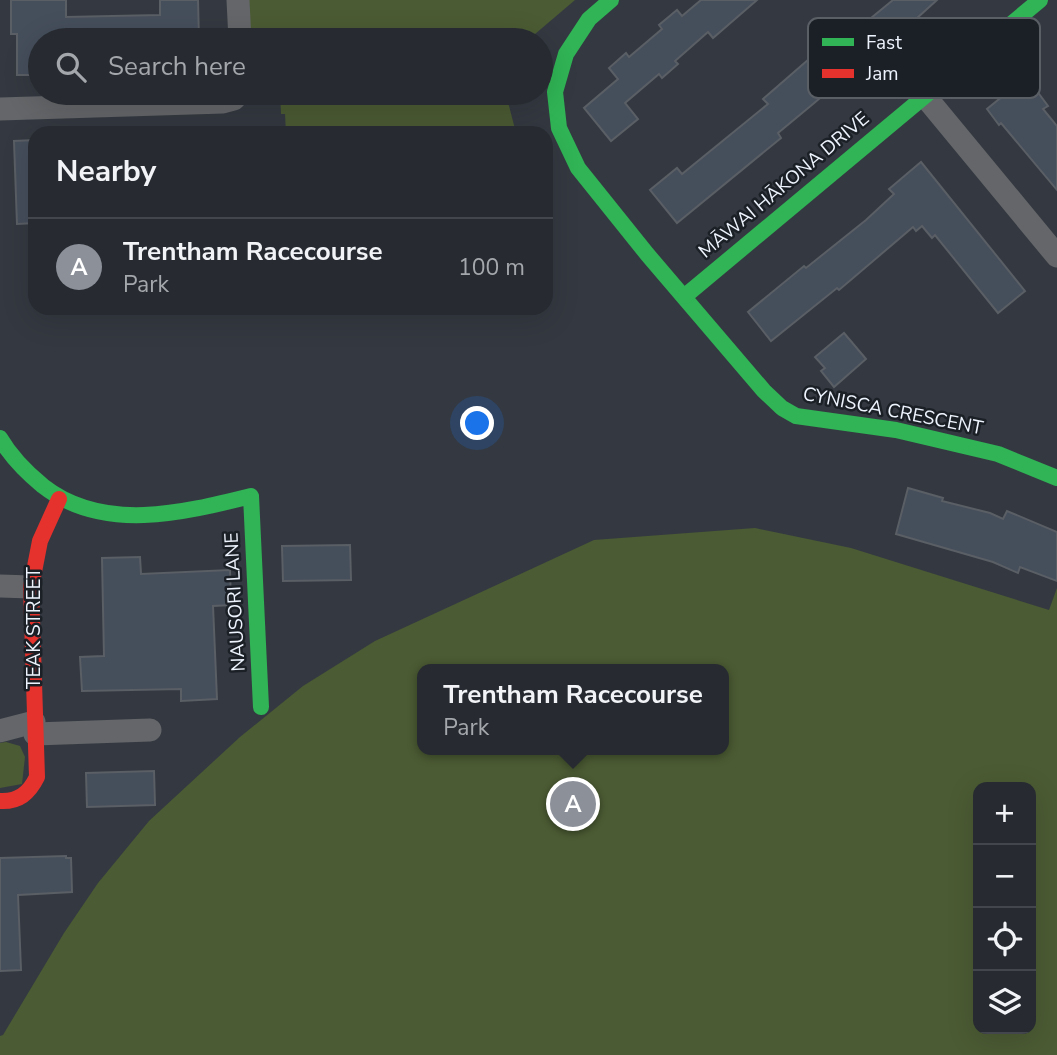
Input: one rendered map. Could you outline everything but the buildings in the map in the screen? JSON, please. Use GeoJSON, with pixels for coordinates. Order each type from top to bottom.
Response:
{"type":"FeatureCollection","features":[{"type":"Feature","properties":{"kind":"street"},"geometry":{"type":"LineString","coordinates":[[239,0],[240,28]]}},
{"type":"Feature","properties":{"kind":"street","name":"CYNISCA CRESCENT"},"geometry":{"type":"LineString","coordinates":[[611,0],[589,19],[566,54],[555,92],[559,128],[578,168],[764,391],[782,408],[796,416],[896,430],[998,454],[1057,478]]}},
{"type":"Feature","properties":{"kind":"street","name":"MĀWAI HĀKONA DRIVE"},"geometry":{"type":"LineString","coordinates":[[1018,18],[1040,0]]}},
{"type":"Feature","properties":{"kind":"street","name":"MĀWAI HĀKONA DRIVE"},"geometry":{"type":"LineString","coordinates":[[685,296],[921,98]]}},
{"type":"Feature","properties":{"kind":"street"},"geometry":{"type":"LineString","coordinates":[[927,98],[1057,256]]}},
{"type":"Feature","properties":{"kind":"street"},"geometry":{"type":"LineString","coordinates":[[0,108],[112,105]]}},
{"type":"Feature","properties":{"kind":"street"},"geometry":{"type":"LineString","coordinates":[[0,438],[6,450],[27,473],[59,499]]}},
{"type":"Feature","properties":{"kind":"street","name":"NAUSORI LANE"},"geometry":{"type":"LineString","coordinates":[[59,499],[96,510],[138,517],[170,515],[251,496],[261,707]]}},
{"type":"Feature","properties":{"kind":"street","name":"TEAK STREET"},"geometry":{"type":"LineString","coordinates":[[0,801],[21,799],[37,777],[31,587],[33,560],[59,499]]}},
{"type":"Feature","properties":{"kind":"street"},"geometry":{"type":"LineString","coordinates":[[0,586],[31,587]]}},
{"type":"Feature","properties":{"kind":"street"},"geometry":{"type":"LineString","coordinates":[[0,731],[34,728],[150,730]]}},
{"type":"Feature","properties":{"kind":"green space"},"geometry":{"type":"Polygon","coordinates":[[[249,0],[575,0],[542,28],[250,28],[249,0]]]}},
{"type":"Feature","properties":{"kind":"green space"},"geometry":{"type":"Polygon","coordinates":[[[281,105],[509,105],[514,126],[286,126],[285,114],[281,114],[281,105]]]}},
{"type":"Feature","properties":{"kind":"green space"},"geometry":{"type":"Polygon","coordinates":[[[755,528],[851,548],[1049,610],[1057,588],[1057,1055],[0,1055],[0,1036],[98,883],[149,821],[240,737],[303,686],[375,641],[594,540],[755,528]]]}},
{"type":"Feature","properties":{"kind":"green space"},"geometry":{"type":"Polygon","coordinates":[[[0,743],[20,746],[25,757],[22,784],[0,788],[0,743]]]}},
{"type":"Feature","properties":{"kind":"traffic: fast"},"geometry":{"type":"LineString","coordinates":[[611,0],[589,19],[566,54],[555,92],[559,128],[578,168],[764,391],[782,408],[796,416],[896,430],[998,454],[1057,478]]}},
{"type":"Feature","properties":{"kind":"traffic: fast"},"geometry":{"type":"LineString","coordinates":[[1018,18],[1040,0]]}},
{"type":"Feature","properties":{"kind":"traffic: fast"},"geometry":{"type":"LineString","coordinates":[[685,296],[922,98]]}},
{"type":"Feature","properties":{"kind":"traffic: fast"},"geometry":{"type":"LineString","coordinates":[[0,438],[19,464],[43,486],[66,501],[91,510],[117,514],[171,513],[251,496],[261,707]]}},
{"type":"Feature","properties":{"kind":"traffic: jam"},"geometry":{"type":"LineString","coordinates":[[0,801],[13,800],[23,795],[37,777],[31,587],[40,541],[59,499]]}},
{"type":"Feature","properties":{"kind":"place","name":"Trentham Racecourse"},"geometry":{"type":"Point","coordinates":[573,804]}}]}
